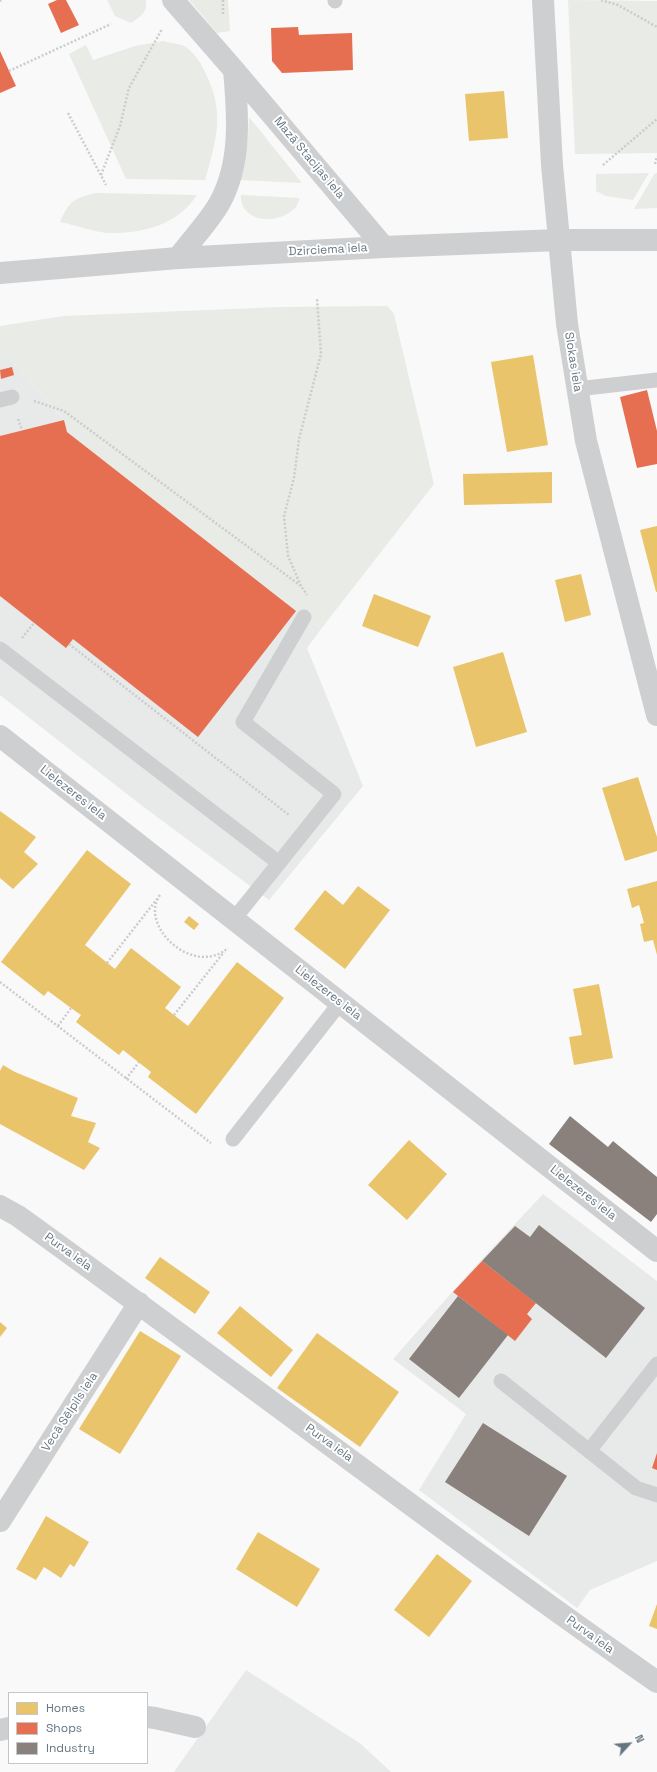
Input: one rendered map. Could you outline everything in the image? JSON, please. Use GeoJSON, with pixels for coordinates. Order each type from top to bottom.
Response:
{"type":"FeatureCollection","features":[{"type":"Feature","properties":{"kind":"street","name":"Mazā Stacijas iela"},"geometry":{"type":"LineString","coordinates":[[173,0],[384,247]]}},
{"type":"Feature","properties":{"kind":"street","name":"Slokas iela"},"geometry":{"type":"LineString","coordinates":[[543,0],[558,240],[567,324],[586,441],[657,715]]}},
{"type":"Feature","properties":{"kind":"street"},"geometry":{"type":"LineString","coordinates":[[178,258],[219,204],[227,186],[235,156],[238,112],[234,70]]}},
{"type":"Feature","properties":{"kind":"street","name":"Dzirciema iela"},"geometry":{"type":"LineString","coordinates":[[0,273],[178,258],[384,247],[558,240],[657,240]]}},
{"type":"Feature","properties":{"kind":"street","name":"Lielezeres iela"},"geometry":{"type":"LineString","coordinates":[[0,736],[657,1251]]}},
{"type":"Feature","properties":{"kind":"street","name":"Purva iela"},"geometry":{"type":"LineString","coordinates":[[0,1206],[18,1216],[140,1303],[580,1629],[657,1682]]}},
{"type":"Feature","properties":{"kind":"street","name":"Vecā Sēlpils iela"},"geometry":{"type":"LineString","coordinates":[[0,1521],[140,1303]]}},
{"type":"Feature","properties":{"kind":"street"},"geometry":{"type":"LineString","coordinates":[[148,1718],[155,1718],[195,1727]]}},
{"type":"Feature","properties":{"kind":"lane"},"geometry":{"type":"LineString","coordinates":[[578,389],[657,380]]}},
{"type":"Feature","properties":{"kind":"lane"},"geometry":{"type":"LineString","coordinates":[[240,924],[279,863],[334,794],[243,722],[304,617]]}},
{"type":"Feature","properties":{"kind":"lane"},"geometry":{"type":"LineString","coordinates":[[0,649],[279,863]]}},
{"type":"Feature","properties":{"kind":"lane"},"geometry":{"type":"LineString","coordinates":[[233,1139],[340,1003]]}},
{"type":"Feature","properties":{"kind":"lane"},"geometry":{"type":"LineString","coordinates":[[589,1451],[657,1364]]}},
{"type":"Feature","properties":{"kind":"lane"},"geometry":{"type":"LineString","coordinates":[[501,1381],[636,1488],[657,1495]]}},
{"type":"Feature","properties":{"kind":"path"},"geometry":{"type":"LineString","coordinates":[[601,0],[618,5],[657,27]]}},
{"type":"Feature","properties":{"kind":"path"},"geometry":{"type":"LineString","coordinates":[[9,71],[111,24]]}},
{"type":"Feature","properties":{"kind":"path"},"geometry":{"type":"LineString","coordinates":[[101,175],[120,126],[129,88],[162,29]]}},
{"type":"Feature","properties":{"kind":"path"},"geometry":{"type":"LineString","coordinates":[[68,113],[106,185]]}},
{"type":"Feature","properties":{"kind":"path"},"geometry":{"type":"LineString","coordinates":[[603,165],[657,119]]}},
{"type":"Feature","properties":{"kind":"path"},"geometry":{"type":"LineString","coordinates":[[655,164],[657,156]]}},
{"type":"Feature","properties":{"kind":"path"},"geometry":{"type":"LineString","coordinates":[[304,617],[310,599],[301,586],[288,556],[284,516],[294,478],[299,439],[321,354],[318,299]]}},
{"type":"Feature","properties":{"kind":"path"},"geometry":{"type":"LineString","coordinates":[[6,398],[64,411],[301,586]]}},
{"type":"Feature","properties":{"kind":"path"},"geometry":{"type":"LineString","coordinates":[[69,644],[291,816],[264,851]]}},
{"type":"Feature","properties":{"kind":"path"},"geometry":{"type":"LineString","coordinates":[[108,963],[175,874]]}},
{"type":"Feature","properties":{"kind":"path"},"geometry":{"type":"LineString","coordinates":[[157,899],[155,910],[158,923],[166,939],[183,952],[197,957],[212,956],[224,951]]}},
{"type":"Feature","properties":{"kind":"path"},"geometry":{"type":"LineString","coordinates":[[174,1015],[224,951],[240,924]]}},
{"type":"Feature","properties":{"kind":"path"},"geometry":{"type":"LineString","coordinates":[[0,982],[216,1148]]}},
{"type":"Feature","properties":{"kind":"path"},"geometry":{"type":"LineString","coordinates":[[58,1026],[71,1008]]}},
{"type":"Feature","properties":{"kind":"path"},"geometry":{"type":"LineString","coordinates":[[126,1079],[139,1062]]}},
{"type":"Feature","properties":{"kind":"shaded area"},"geometry":{"type":"Polygon","coordinates":[[[107,0],[146,0],[146,8],[140,16],[131,23],[115,16],[107,0]]]}},
{"type":"Feature","properties":{"kind":"shaded area"},"geometry":{"type":"Polygon","coordinates":[[[189,0],[228,0],[230,31],[217,33],[189,0]]]}},
{"type":"Feature","properties":{"kind":"shaded area"},"geometry":{"type":"Polygon","coordinates":[[[568,0],[657,1],[657,153],[575,154],[568,0]]]}},
{"type":"Feature","properties":{"kind":"shaded area"},"geometry":{"type":"Polygon","coordinates":[[[163,41],[182,45],[191,51],[205,72],[211,86],[217,112],[217,125],[216,138],[205,180],[126,179],[69,54],[86,45],[93,60],[135,46],[163,41]]]}},
{"type":"Feature","properties":{"kind":"shaded area"},"geometry":{"type":"Polygon","coordinates":[[[249,117],[302,183],[240,180],[248,138],[249,117]]]}},
{"type":"Feature","properties":{"kind":"shaded area"},"geometry":{"type":"Polygon","coordinates":[[[649,173],[633,200],[606,196],[596,191],[596,174],[649,173]]]}},
{"type":"Feature","properties":{"kind":"shaded area"},"geometry":{"type":"Polygon","coordinates":[[[655,173],[657,173],[657,208],[634,209],[655,173]]]}},
{"type":"Feature","properties":{"kind":"shaded area"},"geometry":{"type":"Polygon","coordinates":[[[96,193],[197,195],[189,205],[170,220],[148,229],[124,233],[106,233],[60,222],[67,209],[73,202],[82,197],[96,193]]]}},
{"type":"Feature","properties":{"kind":"shaded area"},"geometry":{"type":"Polygon","coordinates":[[[241,195],[300,198],[297,206],[287,214],[279,218],[270,219],[253,216],[242,204],[241,195]]]}},
{"type":"Feature","properties":{"kind":"shaded area"},"geometry":{"type":"Polygon","coordinates":[[[387,306],[394,314],[434,484],[321,629],[67,432],[64,420],[8,357],[0,360],[0,326],[64,316],[280,307],[387,306]]]}},
{"type":"Feature","properties":{"kind":"shaded area"},"geometry":{"type":"Polygon","coordinates":[[[8,357],[64,420],[67,432],[321,629],[307,648],[363,786],[269,900],[141,805],[0,695],[0,358],[8,357]]]}},
{"type":"Feature","properties":{"kind":"shaded area"},"geometry":{"type":"Polygon","coordinates":[[[543,1194],[657,1281],[657,1561],[590,1590],[577,1608],[419,1490],[466,1414],[393,1359],[469,1273],[543,1194]]]}},
{"type":"Feature","properties":{"kind":"shaded area"},"geometry":{"type":"Polygon","coordinates":[[[246,1670],[361,1744],[391,1772],[174,1772],[246,1670]]]}},
{"type":"Feature","properties":{"kind":"building: Homes"},"geometry":{"type":"Polygon","coordinates":[[[504,91],[508,138],[469,141],[465,94],[504,91]]]}},
{"type":"Feature","properties":{"kind":"building: Homes"},"geometry":{"type":"Polygon","coordinates":[[[533,355],[548,445],[507,452],[491,362],[533,355]]]}},
{"type":"Feature","properties":{"kind":"building: Homes"},"geometry":{"type":"Polygon","coordinates":[[[552,472],[552,503],[464,505],[463,474],[552,472]]]}},
{"type":"Feature","properties":{"kind":"building: Homes"},"geometry":{"type":"Polygon","coordinates":[[[657,526],[657,592],[656,592],[640,530],[657,526]]]}},
{"type":"Feature","properties":{"kind":"building: Homes"},"geometry":{"type":"Polygon","coordinates":[[[581,574],[591,615],[565,622],[555,580],[581,574]]]}},
{"type":"Feature","properties":{"kind":"building: Homes"},"geometry":{"type":"Polygon","coordinates":[[[374,594],[431,616],[418,647],[362,626],[374,594]]]}},
{"type":"Feature","properties":{"kind":"building: Homes"},"geometry":{"type":"Polygon","coordinates":[[[503,652],[527,732],[476,747],[453,667],[503,652]]]}},
{"type":"Feature","properties":{"kind":"building: Homes"},"geometry":{"type":"Polygon","coordinates":[[[638,777],[657,837],[657,851],[625,861],[602,788],[638,777]]]}},
{"type":"Feature","properties":{"kind":"building: Homes"},"geometry":{"type":"Polygon","coordinates":[[[0,811],[36,837],[24,852],[38,864],[13,889],[0,878],[0,811]]]}},
{"type":"Feature","properties":{"kind":"building: Homes"},"geometry":{"type":"Polygon","coordinates":[[[87,850],[131,884],[85,945],[115,969],[131,948],[181,987],[165,1008],[188,1026],[237,962],[284,998],[196,1114],[148,1077],[151,1072],[123,1050],[119,1055],[76,1022],[81,1015],[48,991],[44,996],[1,962],[87,850]]]}},
{"type":"Feature","properties":{"kind":"building: Homes"},"geometry":{"type":"Polygon","coordinates":[[[657,881],[657,955],[653,940],[644,942],[640,924],[644,923],[639,905],[632,908],[627,889],[657,881]]]}},
{"type":"Feature","properties":{"kind":"building: Homes"},"geometry":{"type":"Polygon","coordinates":[[[358,886],[390,910],[345,969],[294,929],[325,890],[343,905],[358,886]]]}},
{"type":"Feature","properties":{"kind":"building: Homes"},"geometry":{"type":"Polygon","coordinates":[[[189,916],[199,924],[194,930],[184,922],[189,916]]]}},
{"type":"Feature","properties":{"kind":"building: Homes"},"geometry":{"type":"Polygon","coordinates":[[[599,984],[613,1058],[574,1065],[569,1037],[582,1035],[573,989],[599,984]]]}},
{"type":"Feature","properties":{"kind":"building: Homes"},"geometry":{"type":"Polygon","coordinates":[[[3,1065],[15,1072],[78,1098],[71,1116],[96,1123],[88,1142],[100,1148],[84,1170],[0,1124],[0,1071],[3,1065]]]}},
{"type":"Feature","properties":{"kind":"building: Homes"},"geometry":{"type":"Polygon","coordinates":[[[409,1140],[447,1174],[407,1220],[368,1185],[409,1140]]]}},
{"type":"Feature","properties":{"kind":"building: Homes"},"geometry":{"type":"Polygon","coordinates":[[[160,1257],[210,1292],[195,1314],[145,1278],[160,1257]]]}},
{"type":"Feature","properties":{"kind":"building: Homes"},"geometry":{"type":"Polygon","coordinates":[[[240,1306],[293,1350],[271,1377],[217,1333],[240,1306]]]}},
{"type":"Feature","properties":{"kind":"building: Homes"},"geometry":{"type":"Polygon","coordinates":[[[0,1322],[7,1328],[0,1337],[0,1322]]]}},
{"type":"Feature","properties":{"kind":"building: Homes"},"geometry":{"type":"Polygon","coordinates":[[[140,1331],[181,1356],[120,1454],[79,1429],[140,1331]]]}},
{"type":"Feature","properties":{"kind":"building: Homes"},"geometry":{"type":"Polygon","coordinates":[[[317,1333],[399,1392],[360,1447],[277,1388],[317,1333]]]}},
{"type":"Feature","properties":{"kind":"building: Homes"},"geometry":{"type":"Polygon","coordinates":[[[46,1516],[89,1542],[74,1567],[70,1564],[61,1578],[44,1567],[36,1580],[16,1569],[46,1516]]]}},
{"type":"Feature","properties":{"kind":"building: Homes"},"geometry":{"type":"Polygon","coordinates":[[[258,1532],[320,1569],[297,1607],[236,1569],[258,1532]]]}},
{"type":"Feature","properties":{"kind":"building: Homes"},"geometry":{"type":"Polygon","coordinates":[[[437,1554],[472,1581],[429,1637],[394,1610],[437,1554]]]}},
{"type":"Feature","properties":{"kind":"building: Homes"},"geometry":{"type":"Polygon","coordinates":[[[657,1604],[657,1629],[649,1626],[657,1604]]]}},
{"type":"Feature","properties":{"kind":"building: Shops"},"geometry":{"type":"Polygon","coordinates":[[[57,0],[66,0],[79,25],[61,33],[48,4],[57,0]]]}},
{"type":"Feature","properties":{"kind":"building: Shops"},"geometry":{"type":"Polygon","coordinates":[[[298,27],[299,35],[352,33],[353,70],[282,73],[272,61],[271,28],[298,27]]]}},
{"type":"Feature","properties":{"kind":"building: Shops"},"geometry":{"type":"Polygon","coordinates":[[[0,51],[16,86],[0,93],[0,51]]]}},
{"type":"Feature","properties":{"kind":"building: Shops"},"geometry":{"type":"Polygon","coordinates":[[[12,367],[14,375],[1,379],[0,370],[12,367]]]}},
{"type":"Feature","properties":{"kind":"building: Shops"},"geometry":{"type":"Polygon","coordinates":[[[647,390],[657,431],[657,464],[637,468],[620,397],[647,390]]]}},
{"type":"Feature","properties":{"kind":"building: Shops"},"geometry":{"type":"Polygon","coordinates":[[[64,420],[67,432],[296,611],[198,737],[73,639],[66,648],[0,596],[0,436],[64,420]]]}},
{"type":"Feature","properties":{"kind":"building: Shops"},"geometry":{"type":"Polygon","coordinates":[[[482,1261],[536,1303],[527,1314],[532,1319],[515,1341],[453,1292],[482,1261]]]}},
{"type":"Feature","properties":{"kind":"building: Shops"},"geometry":{"type":"Polygon","coordinates":[[[657,1453],[657,1470],[652,1468],[657,1453]]]}},
{"type":"Feature","properties":{"kind":"building: Industry"},"geometry":{"type":"Polygon","coordinates":[[[570,1116],[608,1147],[613,1141],[657,1177],[657,1214],[651,1222],[549,1144],[570,1116]]]}},
{"type":"Feature","properties":{"kind":"building: Industry"},"geometry":{"type":"Polygon","coordinates":[[[539,1225],[645,1308],[606,1358],[482,1261],[515,1226],[530,1237],[539,1225]]]}},
{"type":"Feature","properties":{"kind":"building: Industry"},"geometry":{"type":"Polygon","coordinates":[[[458,1296],[508,1335],[459,1398],[409,1359],[458,1296]]]}},
{"type":"Feature","properties":{"kind":"building: Industry"},"geometry":{"type":"Polygon","coordinates":[[[483,1423],[567,1476],[529,1536],[445,1482],[483,1423]]]}}]}
